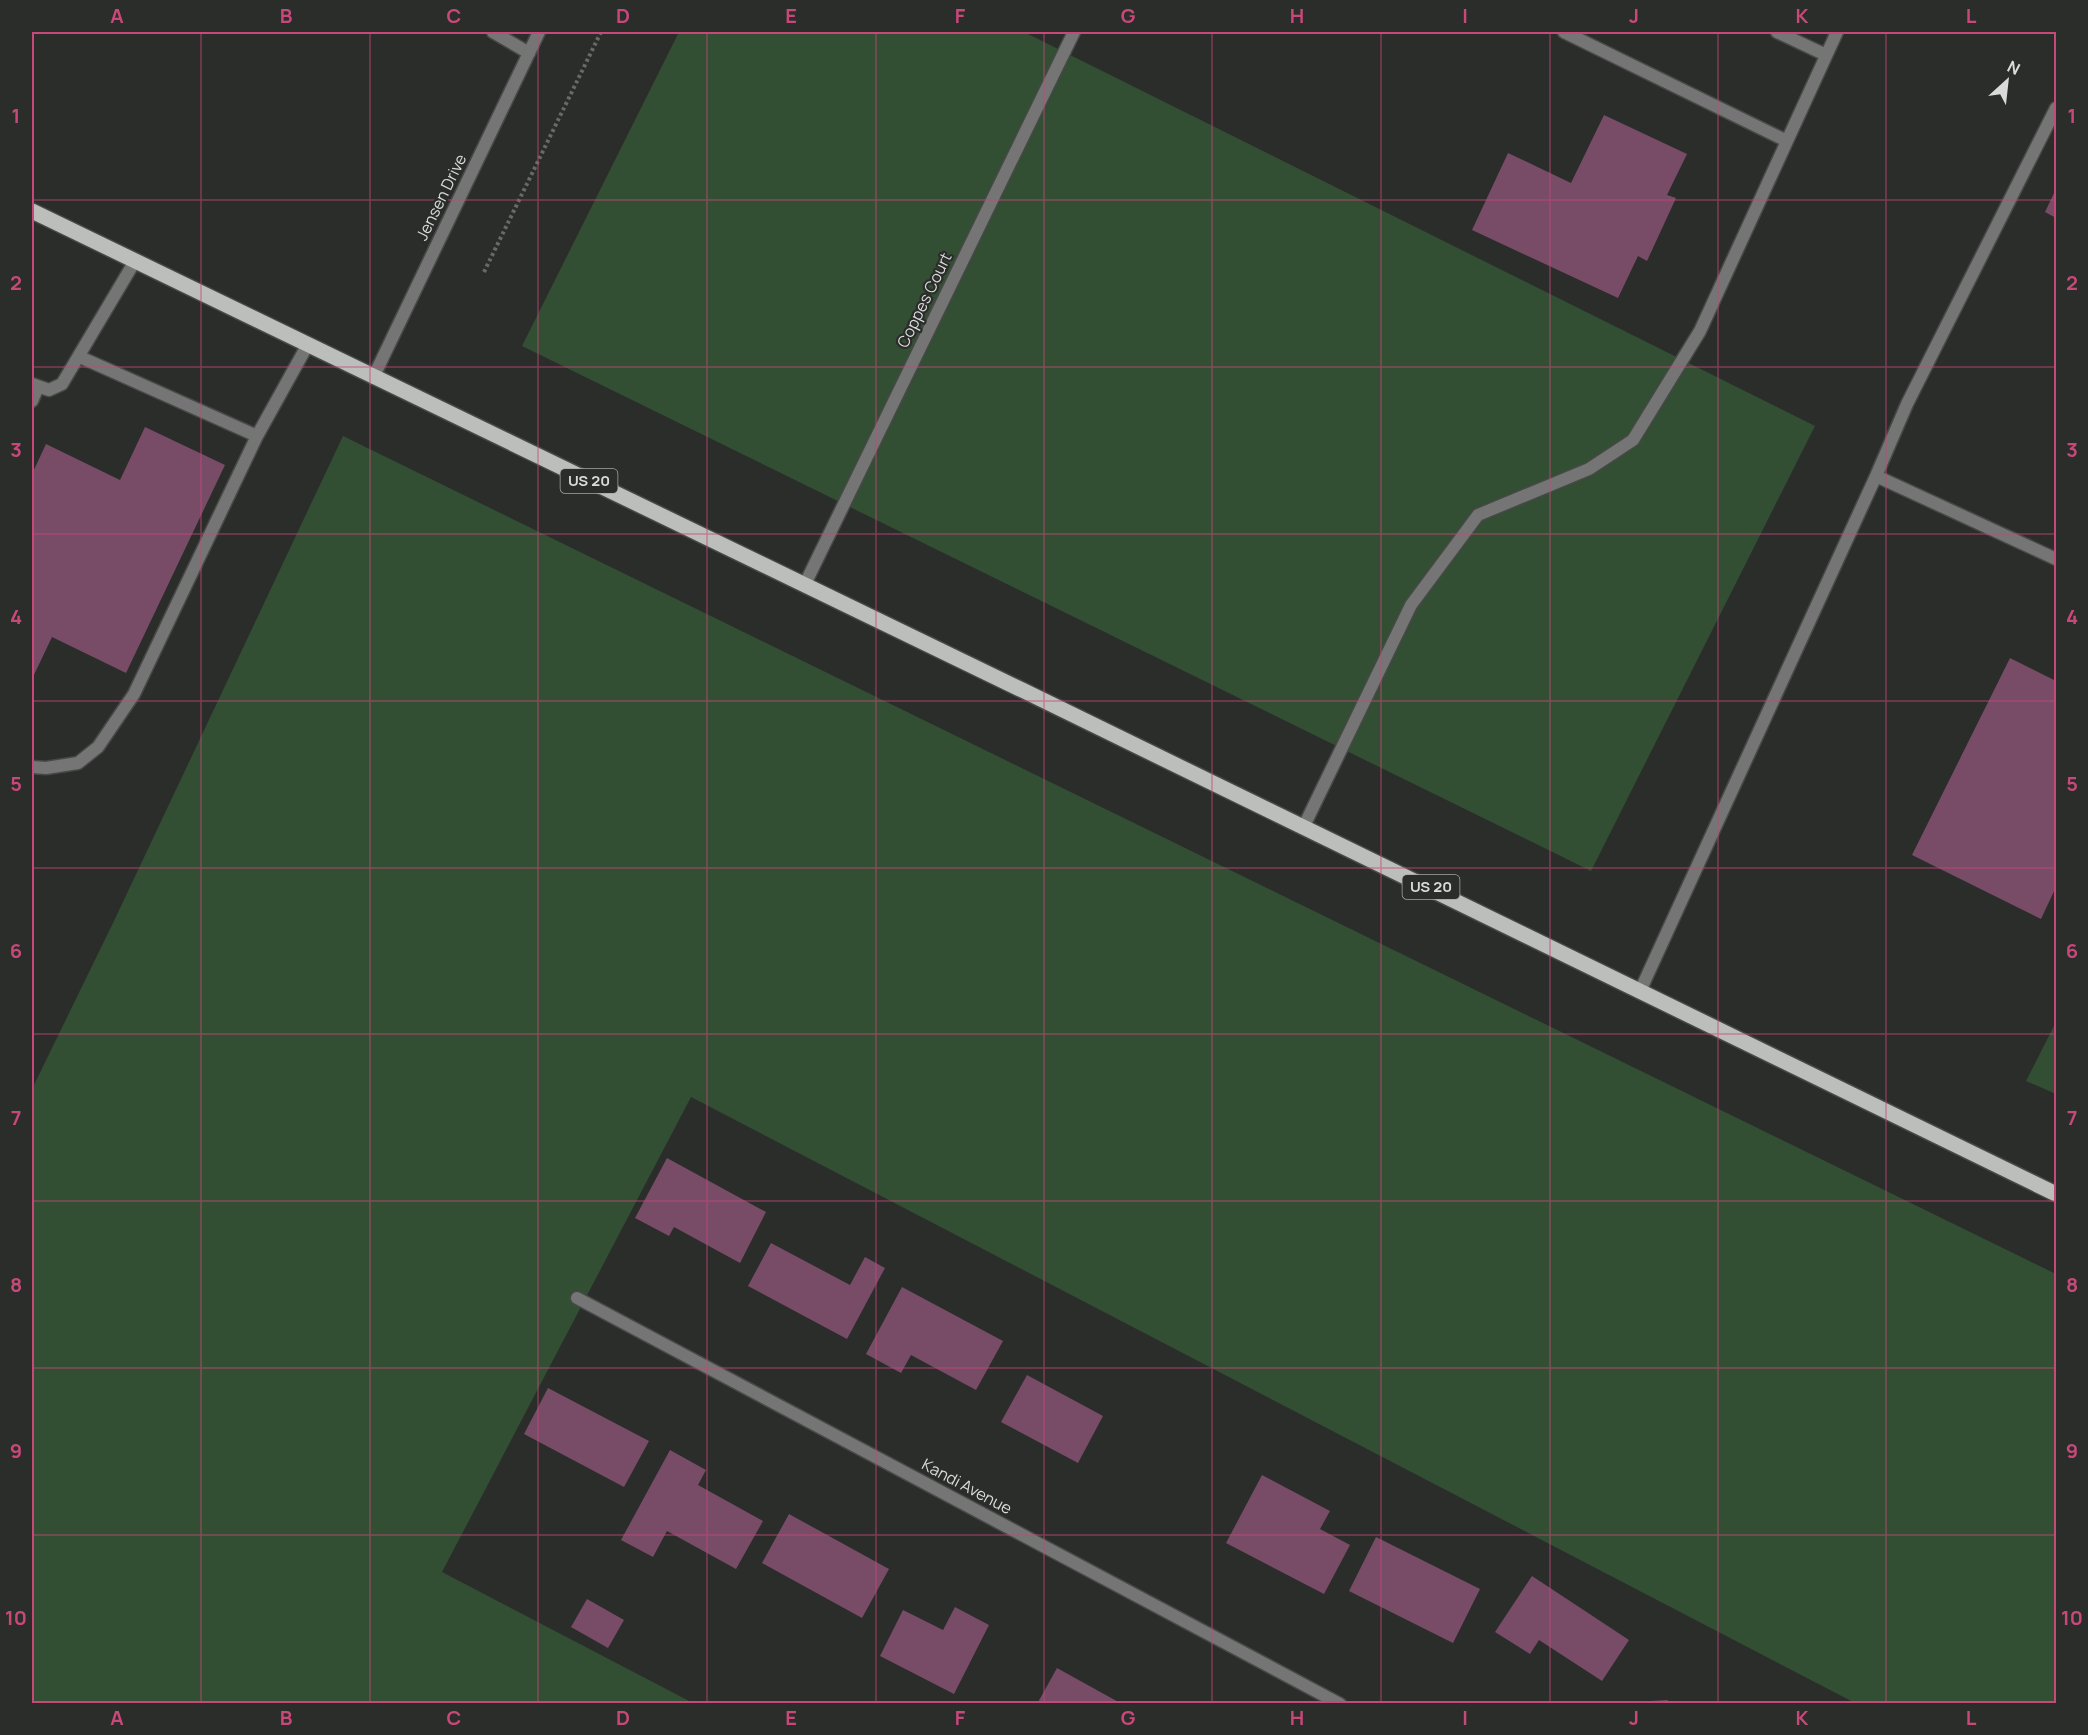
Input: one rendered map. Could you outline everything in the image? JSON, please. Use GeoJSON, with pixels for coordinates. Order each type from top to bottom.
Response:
{"type":"FeatureCollection","features":[{"type":"Feature","properties":{"kind":"main road","name":"US 20"},"geometry":{"type":"LineString","coordinates":[[32,211],[373,378],[805,584],[1641,989],[2056,1194]]}},
{"type":"Feature","properties":{"kind":"street"},"geometry":{"type":"LineString","coordinates":[[493,32],[529,53]]}},
{"type":"Feature","properties":{"kind":"street","name":"Jensen Drive"},"geometry":{"type":"LineString","coordinates":[[373,378],[539,32]]}},
{"type":"Feature","properties":{"kind":"street","name":"Coppes Court"},"geometry":{"type":"LineString","coordinates":[[805,584],[1074,32]]}},
{"type":"Feature","properties":{"kind":"street"},"geometry":{"type":"LineString","coordinates":[[1564,32],[1787,141]]}},
{"type":"Feature","properties":{"kind":"street"},"geometry":{"type":"LineString","coordinates":[[1777,32],[1827,55]]}},
{"type":"Feature","properties":{"kind":"street"},"geometry":{"type":"LineString","coordinates":[[1304,826],[1411,605],[1478,515],[1589,469],[1633,440],[1700,331],[1837,32]]}},
{"type":"Feature","properties":{"kind":"street"},"geometry":{"type":"LineString","coordinates":[[1641,989],[1907,404],[2056,108]]}},
{"type":"Feature","properties":{"kind":"street"},"geometry":{"type":"LineString","coordinates":[[32,401],[34,386],[49,390],[63,384],[135,261]]}},
{"type":"Feature","properties":{"kind":"street"},"geometry":{"type":"LineString","coordinates":[[32,767],[46,768],[78,763],[98,747],[134,694],[257,436],[308,346]]}},
{"type":"Feature","properties":{"kind":"street"},"geometry":{"type":"LineString","coordinates":[[80,357],[257,436]]}},
{"type":"Feature","properties":{"kind":"street"},"geometry":{"type":"LineString","coordinates":[[1876,476],[2056,559]]}},
{"type":"Feature","properties":{"kind":"street","name":"Kandi Avenue"},"geometry":{"type":"LineString","coordinates":[[577,1298],[1340,1704]]}},
{"type":"Feature","properties":{"kind":"path"},"geometry":{"type":"LineString","coordinates":[[484,272],[601,32]]}},
{"type":"Feature","properties":{"kind":"green space"},"geometry":{"type":"Polygon","coordinates":[[[679,32],[1024,32],[1815,426],[1591,871],[522,346],[679,32]]]}},
{"type":"Feature","properties":{"kind":"green space"},"geometry":{"type":"Polygon","coordinates":[[[343,436],[2056,1274],[2056,1703],[1855,1703],[691,1097],[442,1572],[693,1703],[32,1703],[32,1089],[343,436]]]}},
{"type":"Feature","properties":{"kind":"green space"},"geometry":{"type":"Polygon","coordinates":[[[2056,1022],[2056,1094],[2026,1081],[2056,1022]]]}},
{"type":"Feature","properties":{"kind":"building"},"geometry":{"type":"Polygon","coordinates":[[[1604,115],[1687,154],[1667,195],[1676,198],[1647,261],[1638,256],[1618,298],[1472,230],[1508,153],[1571,183],[1604,115]]]}},
{"type":"Feature","properties":{"kind":"building"},"geometry":{"type":"Polygon","coordinates":[[[2056,189],[2056,218],[2045,212],[2056,189]]]}},
{"type":"Feature","properties":{"kind":"building"},"geometry":{"type":"Polygon","coordinates":[[[145,427],[225,465],[126,673],[52,637],[32,679],[32,474],[46,444],[120,480],[145,427]]]}},
{"type":"Feature","properties":{"kind":"building"},"geometry":{"type":"Polygon","coordinates":[[[2010,658],[2056,681],[2056,887],[2041,919],[1912,855],[2010,658]]]}},
{"type":"Feature","properties":{"kind":"building"},"geometry":{"type":"Polygon","coordinates":[[[667,1158],[766,1212],[740,1263],[674,1227],[669,1236],[635,1218],[667,1158]]]}},
{"type":"Feature","properties":{"kind":"building"},"geometry":{"type":"Polygon","coordinates":[[[771,1243],[850,1285],[865,1257],[885,1268],[847,1339],[748,1286],[771,1243]]]}},
{"type":"Feature","properties":{"kind":"building"},"geometry":{"type":"Polygon","coordinates":[[[902,1287],[1003,1341],[976,1390],[911,1355],[901,1373],[866,1354],[902,1287]]]}},
{"type":"Feature","properties":{"kind":"building"},"geometry":{"type":"Polygon","coordinates":[[[1027,1375],[1103,1416],[1078,1463],[1001,1422],[1027,1375]]]}},
{"type":"Feature","properties":{"kind":"building"},"geometry":{"type":"Polygon","coordinates":[[[548,1388],[649,1441],[624,1487],[524,1434],[548,1388]]]}},
{"type":"Feature","properties":{"kind":"building"},"geometry":{"type":"Polygon","coordinates":[[[670,1450],[706,1470],[698,1485],[763,1521],[736,1569],[667,1531],[653,1557],[621,1540],[670,1450]]]}},
{"type":"Feature","properties":{"kind":"building"},"geometry":{"type":"Polygon","coordinates":[[[1262,1475],[1330,1511],[1320,1529],[1350,1545],[1324,1594],[1226,1543],[1262,1475]]]}},
{"type":"Feature","properties":{"kind":"building"},"geometry":{"type":"Polygon","coordinates":[[[789,1514],[889,1569],[862,1618],[762,1563],[789,1514]]]}},
{"type":"Feature","properties":{"kind":"building"},"geometry":{"type":"Polygon","coordinates":[[[1376,1537],[1480,1589],[1453,1643],[1349,1591],[1376,1537]]]}},
{"type":"Feature","properties":{"kind":"building"},"geometry":{"type":"Polygon","coordinates":[[[1532,1576],[1629,1640],[1602,1681],[1539,1640],[1530,1654],[1495,1632],[1532,1576]]]}},
{"type":"Feature","properties":{"kind":"building"},"geometry":{"type":"Polygon","coordinates":[[[587,1599],[624,1620],[608,1648],[571,1627],[587,1599]]]}},
{"type":"Feature","properties":{"kind":"building"},"geometry":{"type":"Polygon","coordinates":[[[955,1607],[989,1625],[954,1694],[880,1656],[903,1610],[943,1630],[955,1607]]]}},
{"type":"Feature","properties":{"kind":"building"},"geometry":{"type":"Polygon","coordinates":[[[1057,1668],[1122,1704],[1037,1704],[1057,1668]]]}},
{"type":"Feature","properties":{"kind":"building"},"geometry":{"type":"Polygon","coordinates":[[[1668,1700],[1668,1704],[1633,1704],[1633,1702],[1668,1700]]]}}]}
